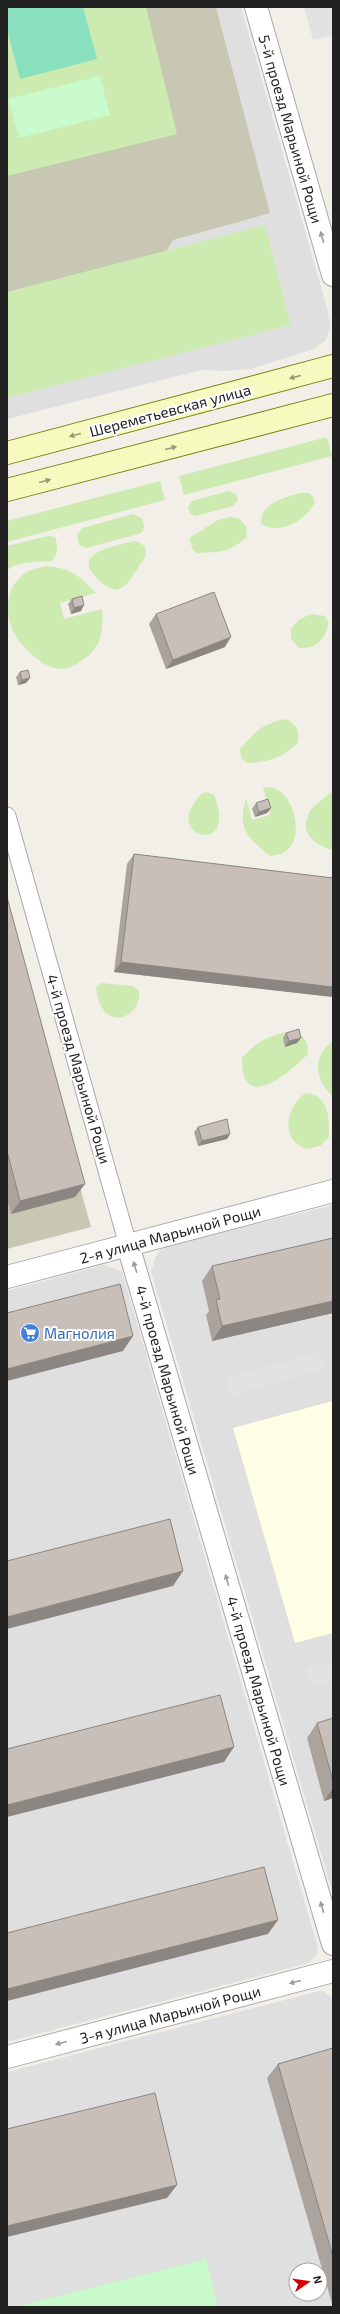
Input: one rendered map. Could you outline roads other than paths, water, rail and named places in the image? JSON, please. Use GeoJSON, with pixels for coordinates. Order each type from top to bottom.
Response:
{"type":"FeatureCollection","features":[{"type":"Feature","properties":{"kind":"main road","name":"Шереметьевская улица"},"geometry":{"type":"LineString","coordinates":[[7,453],[333,366]]}},
{"type":"Feature","properties":{"kind":"main road"},"geometry":{"type":"LineString","coordinates":[[7,490],[333,405]]}},
{"type":"Feature","properties":{"kind":"street","name":"5-й проезд Марьиной Рощи"},"geometry":{"type":"LineString","coordinates":[[256,7],[333,274]]}},
{"type":"Feature","properties":{"kind":"street","name":"4-й проезд Марьиной Рощи"},"geometry":{"type":"LineString","coordinates":[[7,816],[128,1244],[333,1944]]}},
{"type":"Feature","properties":{"kind":"street","name":"2-я улица Марьиной Рощи"},"geometry":{"type":"LineString","coordinates":[[7,1277],[333,1191]]}},
{"type":"Feature","properties":{"kind":"street","name":"3-я улица Марьиной Рощи"},"geometry":{"type":"LineString","coordinates":[[7,2057],[333,1971]]}},
{"type":"Feature","properties":{"kind":"place","name":"Магнолия"},"geometry":{"type":"Point","coordinates":[30,1333]}}]}
